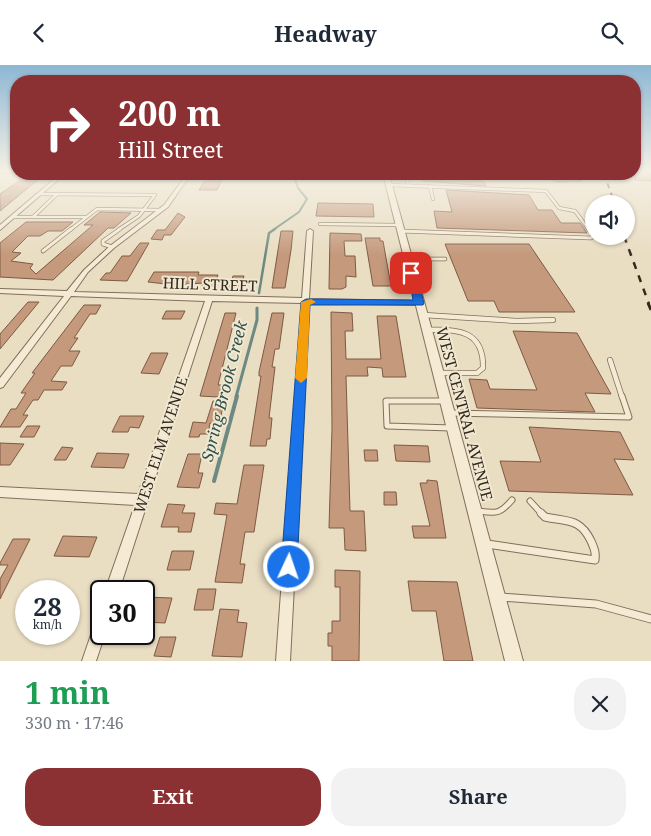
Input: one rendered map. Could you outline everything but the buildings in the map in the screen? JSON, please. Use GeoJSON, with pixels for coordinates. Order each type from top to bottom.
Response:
{"type":"FeatureCollection","features":[{"type":"Feature","properties":{"kind":"street"},"geometry":{"type":"LineString","coordinates":[[0,228],[34,199]]}},
{"type":"Feature","properties":{"kind":"street"},"geometry":{"type":"LineString","coordinates":[[0,385],[86,271],[112,247],[160,210],[171,199]]}},
{"type":"Feature","properties":{"kind":"street","name":"WEST CENTRAL AVENUE"},"geometry":{"type":"LineString","coordinates":[[392,199],[514,661]]}},
{"type":"Feature","properties":{"kind":"street"},"geometry":{"type":"LineString","coordinates":[[283,661],[310,231]]}},
{"type":"Feature","properties":{"kind":"street","name":"HILL STREET"},"geometry":{"type":"LineString","coordinates":[[0,291],[306,302],[419,303]]}},
{"type":"Feature","properties":{"kind":"street","name":"WEST ELM AVENUE"},"geometry":{"type":"LineString","coordinates":[[116,580],[209,299]]}},
{"type":"Feature","properties":{"kind":"street"},"geometry":{"type":"LineString","coordinates":[[0,492],[143,500]]}},
{"type":"Feature","properties":{"kind":"street"},"geometry":{"type":"LineString","coordinates":[[89,661],[94,645]]}},
{"type":"Feature","properties":{"kind":"lane"},"geometry":{"type":"LineString","coordinates":[[33,217],[52,199]]}},
{"type":"Feature","properties":{"kind":"lane"},"geometry":{"type":"LineString","coordinates":[[112,247],[103,244],[103,241],[145,210],[152,199]]}},
{"type":"Feature","properties":{"kind":"lane"},"geometry":{"type":"LineString","coordinates":[[320,224],[591,238],[593,235],[575,211],[559,208],[552,199]]}},
{"type":"Feature","properties":{"kind":"lane"},"geometry":{"type":"LineString","coordinates":[[43,251],[97,209],[160,210]]}},
{"type":"Feature","properties":{"kind":"lane"},"geometry":{"type":"LineString","coordinates":[[13,217],[87,217]]}},
{"type":"Feature","properties":{"kind":"lane"},"geometry":{"type":"LineString","coordinates":[[407,259],[445,259]]}},
{"type":"Feature","properties":{"kind":"lane"},"geometry":{"type":"LineString","coordinates":[[422,314],[503,320],[554,321]]}},
{"type":"Feature","properties":{"kind":"lane"},"geometry":{"type":"LineString","coordinates":[[426,330],[462,330],[470,333],[475,339],[484,363],[483,368],[477,373],[438,373]]}},
{"type":"Feature","properties":{"kind":"lane"},"geometry":{"type":"LineString","coordinates":[[449,413],[629,417],[610,360]]}},
{"type":"Feature","properties":{"kind":"lane"},"geometry":{"type":"LineString","coordinates":[[446,401],[386,401],[387,426],[452,428]]}},
{"type":"Feature","properties":{"kind":"lane"},"geometry":{"type":"LineString","coordinates":[[474,511],[496,513],[504,511],[512,500]]}},
{"type":"Feature","properties":{"kind":"lane"},"geometry":{"type":"LineString","coordinates":[[483,544],[596,560],[596,553],[585,529],[580,524],[545,517],[530,501]]}},
{"type":"Feature","properties":{"kind":"lane"},"geometry":{"type":"LineString","coordinates":[[497,597],[604,604],[630,610],[651,619]]}},
{"type":"Feature","properties":{"kind":"waterway","name":"Spring Brook Creek"},"geometry":{"type":"LineString","coordinates":[[273,230],[299,212],[307,199]]}},
{"type":"Feature","properties":{"kind":"waterway","name":"Spring Brook Creek"},"geometry":{"type":"LineString","coordinates":[[259,293],[269,233],[275,229]]}},
{"type":"Feature","properties":{"kind":"waterway","name":"Spring Brook Creek"},"geometry":{"type":"LineString","coordinates":[[236,397],[257,320],[257,308]]}},
{"type":"Feature","properties":{"kind":"waterway","name":"Spring Brook Creek"},"geometry":{"type":"LineString","coordinates":[[214,481],[237,396]]}},
{"type":"Feature","properties":{"kind":"railway"},"geometry":{"type":"LineString","coordinates":[[627,245],[649,304]]}},
{"type":"Feature","properties":{"kind":"railway"},"geometry":{"type":"LineString","coordinates":[[648,303],[651,310]]}},
{"type":"Feature","properties":{"kind":"slow traffic"},"geometry":{"type":"LineString","coordinates":[[301,378],[306,302],[311,302]]}},
{"type":"Feature","properties":{"kind":"route"},"geometry":{"type":"LineString","coordinates":[[289,567],[306,302],[419,303],[411,273]]}}]}
